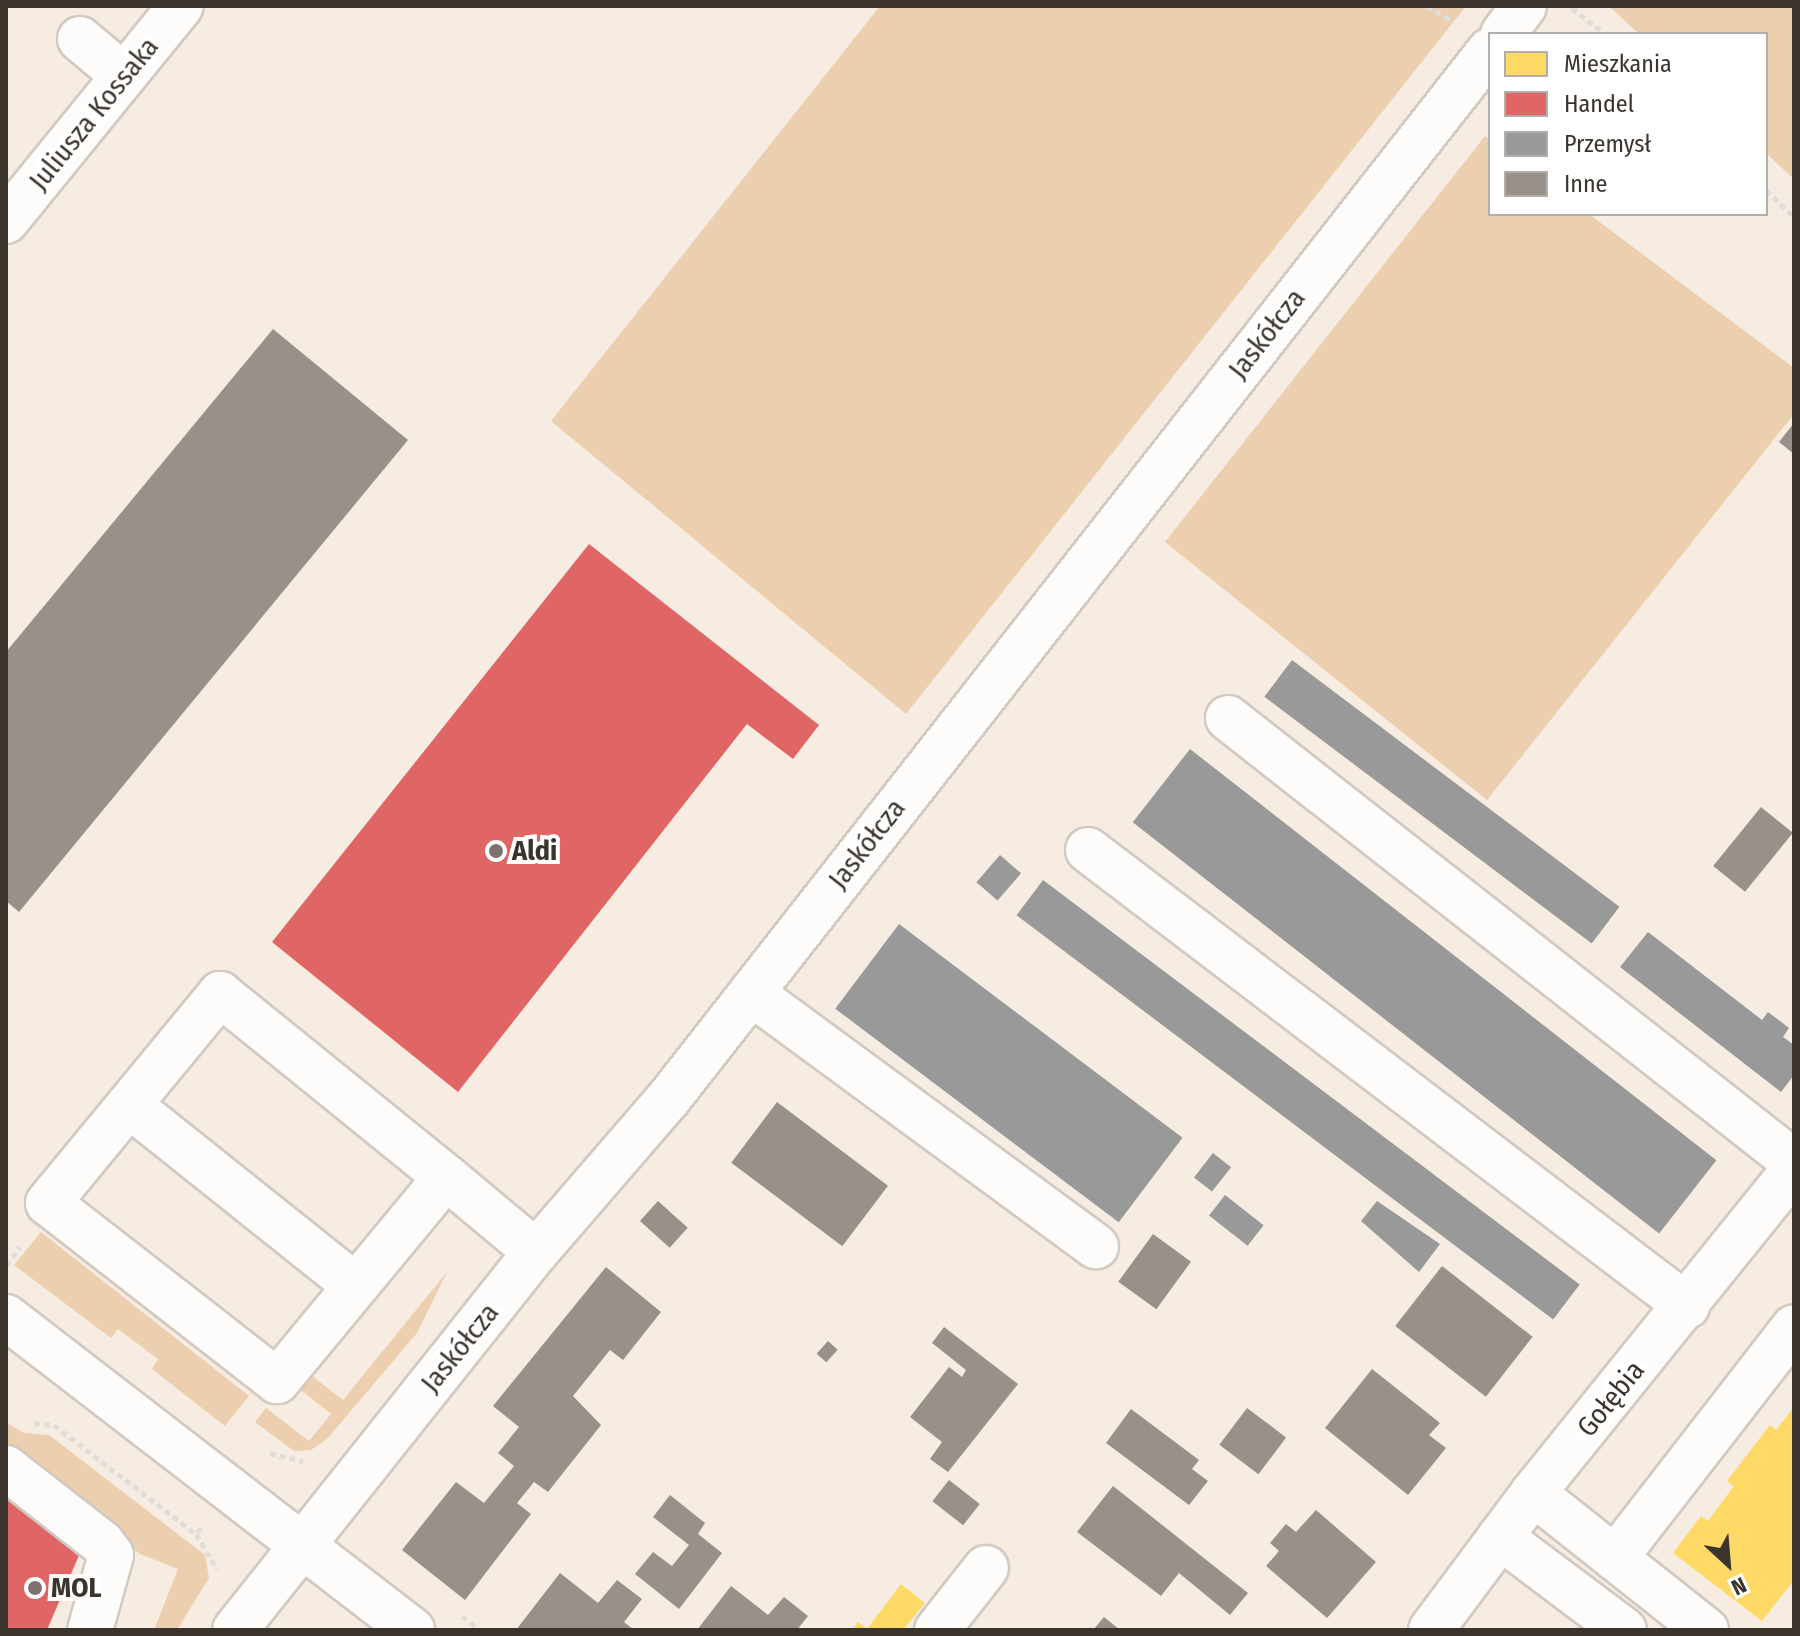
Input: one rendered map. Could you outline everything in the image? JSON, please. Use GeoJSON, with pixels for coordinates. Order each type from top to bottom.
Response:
{"type":"FeatureCollection","features":[{"type":"Feature","properties":{"kind":"street","name":"Juliusza Kossaka"},"geometry":{"type":"LineString","coordinates":[[6,221],[181,6]]}},
{"type":"Feature","properties":{"kind":"street"},"geometry":{"type":"LineString","coordinates":[[1506,32],[1545,7]]}},
{"type":"Feature","properties":{"kind":"street"},"geometry":{"type":"LineString","coordinates":[[80,39],[124,76]]}},
{"type":"Feature","properties":{"kind":"street","name":"Jaskółcza"},"geometry":{"type":"LineString","coordinates":[[235,1630],[536,1252],[751,993],[1488,53]]}},
{"type":"Feature","properties":{"kind":"street"},"geometry":{"type":"LineString","coordinates":[[1228,718],[1794,1162]]}},
{"type":"Feature","properties":{"kind":"street"},"geometry":{"type":"LineString","coordinates":[[1088,850],[1687,1306]]}},
{"type":"Feature","properties":{"kind":"street"},"geometry":{"type":"LineString","coordinates":[[751,993],[1096,1246]]}},
{"type":"Feature","properties":{"kind":"street"},"geometry":{"type":"LineString","coordinates":[[446,1177],[277,1381],[48,1203],[220,994],[446,1177],[536,1252]]}},
{"type":"Feature","properties":{"kind":"street"},"geometry":{"type":"LineString","coordinates":[[129,1105],[356,1286]]}},
{"type":"Feature","properties":{"kind":"street","name":"Gołębia"},"geometry":{"type":"LineString","coordinates":[[1431,1630],[1533,1493],[1794,1170]]}},
{"type":"Feature","properties":{"kind":"street"},"geometry":{"type":"LineString","coordinates":[[6,1317],[301,1549],[412,1630]]}},
{"type":"Feature","properties":{"kind":"street"},"geometry":{"type":"LineString","coordinates":[[1615,1558],[1794,1327]]}},
{"type":"Feature","properties":{"kind":"street"},"geometry":{"type":"LineString","coordinates":[[6,1468],[102,1543],[111,1555],[90,1630]]}},
{"type":"Feature","properties":{"kind":"street"},"geometry":{"type":"LineString","coordinates":[[1533,1493],[1706,1630]]}},
{"type":"Feature","properties":{"kind":"street"},"geometry":{"type":"LineString","coordinates":[[1500,1537],[1624,1630]]}},
{"type":"Feature","properties":{"kind":"street"},"geometry":{"type":"LineString","coordinates":[[937,1630],[986,1568]]}},
{"type":"Feature","properties":{"kind":"path"},"geometry":{"type":"LineString","coordinates":[[1545,7],[1579,9],[1603,32]]}},
{"type":"Feature","properties":{"kind":"path"},"geometry":{"type":"LineString","coordinates":[[1768,192],[1794,217]]}},
{"type":"Feature","properties":{"kind":"path"},"geometry":{"type":"LineString","coordinates":[[20,1419],[54,1425],[196,1534],[213,1554],[216,1581]]}},
{"type":"Feature","properties":{"kind":"path"},"geometry":{"type":"LineString","coordinates":[[196,1534],[265,1451],[302,1462],[338,1440],[366,1466]]}},
{"type":"Feature","properties":{"kind":"path"},"geometry":{"type":"LineString","coordinates":[[457,1612],[480,1630]]}},
{"type":"Feature","properties":{"kind":"shaded area"},"geometry":{"type":"Polygon","coordinates":[[[880,6],[1466,6],[906,714],[551,421],[880,6]]]}},
{"type":"Feature","properties":{"kind":"shaded area"},"geometry":{"type":"Polygon","coordinates":[[[1609,6],[1794,6],[1794,179],[1768,155],[1768,32],[1637,32],[1609,6]]]}},
{"type":"Feature","properties":{"kind":"shaded area"},"geometry":{"type":"Polygon","coordinates":[[[1485,136],[1488,138],[1488,216],[1592,216],[1794,368],[1794,414],[1487,800],[1165,542],[1485,136]]]}},
{"type":"Feature","properties":{"kind":"shaded area"},"geometry":{"type":"Polygon","coordinates":[[[41,1232],[249,1396],[225,1426],[152,1369],[158,1359],[118,1329],[111,1338],[14,1265],[41,1232]]]}},
{"type":"Feature","properties":{"kind":"shaded area"},"geometry":{"type":"Polygon","coordinates":[[[447,1272],[417,1333],[327,1439],[311,1450],[294,1451],[255,1422],[266,1408],[309,1441],[331,1414],[301,1390],[312,1376],[343,1400],[447,1272]]]}},
{"type":"Feature","properties":{"kind":"shaded area"},"geometry":{"type":"Polygon","coordinates":[[[6,1422],[24,1433],[49,1435],[205,1555],[209,1578],[177,1630],[154,1630],[178,1569],[140,1554],[7,1450],[6,1422]]]}},
{"type":"Feature","properties":{"kind":"building: Mieszkania"},"geometry":{"type":"Polygon","coordinates":[[[1794,1407],[1794,1580],[1762,1621],[1673,1553],[1701,1516],[1708,1521],[1734,1486],[1727,1481],[1770,1425],[1776,1430],[1794,1407]]]}},
{"type":"Feature","properties":{"kind":"building: Mieszkania"},"geometry":{"type":"Polygon","coordinates":[[[901,1584],[925,1603],[903,1630],[852,1630],[858,1622],[867,1629],[901,1584]]]}},
{"type":"Feature","properties":{"kind":"building: Handel","name":"Aldi"},"geometry":{"type":"Polygon","coordinates":[[[589,544],[819,725],[793,759],[747,724],[458,1092],[272,942],[589,544]]]}},
{"type":"Feature","properties":{"kind":"building: Handel","name":"MOL"},"geometry":{"type":"Polygon","coordinates":[[[6,1486],[83,1546],[47,1630],[6,1630],[6,1486]]]}},
{"type":"Feature","properties":{"kind":"building: Przemysł"},"geometry":{"type":"Polygon","coordinates":[[[1292,660],[1619,907],[1592,943],[1264,697],[1292,660]]]}},
{"type":"Feature","properties":{"kind":"building: Przemysł"},"geometry":{"type":"Polygon","coordinates":[[[1190,749],[1716,1160],[1659,1234],[1133,822],[1190,749]]]}},
{"type":"Feature","properties":{"kind":"building: Przemysł"},"geometry":{"type":"Polygon","coordinates":[[[1000,855],[1021,873],[998,901],[976,882],[1000,855]]]}},
{"type":"Feature","properties":{"kind":"building: Przemysł"},"geometry":{"type":"Polygon","coordinates":[[[1043,880],[1580,1284],[1553,1320],[1017,915],[1043,880]]]}},
{"type":"Feature","properties":{"kind":"building: Przemysł"},"geometry":{"type":"Polygon","coordinates":[[[899,924],[1183,1138],[1119,1222],[835,1009],[899,924]]]}},
{"type":"Feature","properties":{"kind":"building: Przemysł"},"geometry":{"type":"Polygon","coordinates":[[[1648,932],[1762,1020],[1768,1012],[1789,1028],[1783,1037],[1794,1045],[1794,1075],[1781,1092],[1620,967],[1648,932]]]}},
{"type":"Feature","properties":{"kind":"building: Przemysł"},"geometry":{"type":"Polygon","coordinates":[[[1213,1153],[1231,1167],[1212,1192],[1194,1177],[1213,1153]]]}},
{"type":"Feature","properties":{"kind":"building: Przemysł"},"geometry":{"type":"Polygon","coordinates":[[[1225,1195],[1264,1225],[1248,1246],[1209,1215],[1225,1195]]]}},
{"type":"Feature","properties":{"kind":"building: Przemysł"},"geometry":{"type":"Polygon","coordinates":[[[1377,1201],[1440,1244],[1419,1272],[1361,1221],[1377,1201]]]}},
{"type":"Feature","properties":{"kind":"building: Inne"},"geometry":{"type":"Polygon","coordinates":[[[273,329],[408,440],[19,912],[6,901],[6,652],[273,329]]]}},
{"type":"Feature","properties":{"kind":"building: Inne"},"geometry":{"type":"Polygon","coordinates":[[[1794,423],[1794,454],[1779,442],[1794,423]]]}},
{"type":"Feature","properties":{"kind":"building: Inne"},"geometry":{"type":"Polygon","coordinates":[[[1761,807],[1793,833],[1745,892],[1713,866],[1761,807]]]}},
{"type":"Feature","properties":{"kind":"building: Inne"},"geometry":{"type":"Polygon","coordinates":[[[777,1102],[888,1186],[842,1246],[731,1163],[777,1102]]]}},
{"type":"Feature","properties":{"kind":"building: Inne"},"geometry":{"type":"Polygon","coordinates":[[[658,1201],[688,1228],[670,1248],[640,1221],[658,1201]]]}},
{"type":"Feature","properties":{"kind":"building: Inne"},"geometry":{"type":"Polygon","coordinates":[[[1153,1234],[1191,1262],[1156,1309],[1118,1282],[1153,1234]]]}},
{"type":"Feature","properties":{"kind":"building: Inne"},"geometry":{"type":"Polygon","coordinates":[[[1442,1266],[1533,1337],[1486,1397],[1395,1326],[1442,1266]]]}},
{"type":"Feature","properties":{"kind":"building: Inne"},"geometry":{"type":"Polygon","coordinates":[[[606,1267],[661,1312],[623,1360],[610,1350],[573,1396],[601,1425],[548,1492],[534,1482],[517,1503],[531,1514],[465,1600],[402,1550],[456,1482],[484,1503],[514,1466],[498,1453],[519,1427],[493,1406],[606,1267]]]}},
{"type":"Feature","properties":{"kind":"building: Inne"},"geometry":{"type":"Polygon","coordinates":[[[944,1327],[1018,1384],[948,1472],[930,1459],[942,1442],[910,1417],[949,1367],[962,1377],[966,1370],[932,1343],[944,1327]]]}},
{"type":"Feature","properties":{"kind":"building: Inne"},"geometry":{"type":"Polygon","coordinates":[[[828,1341],[838,1350],[826,1362],[817,1354],[828,1341]]]}},
{"type":"Feature","properties":{"kind":"building: Inne"},"geometry":{"type":"Polygon","coordinates":[[[1372,1369],[1440,1423],[1429,1435],[1446,1448],[1408,1495],[1325,1428],[1372,1369]]]}},
{"type":"Feature","properties":{"kind":"building: Inne"},"geometry":{"type":"Polygon","coordinates":[[[1247,1408],[1286,1437],[1258,1474],[1219,1445],[1247,1408]]]}},
{"type":"Feature","properties":{"kind":"building: Inne"},"geometry":{"type":"Polygon","coordinates":[[[1131,1409],[1199,1460],[1192,1469],[1208,1481],[1189,1505],[1106,1443],[1131,1409]]]}},
{"type":"Feature","properties":{"kind":"building: Inne"},"geometry":{"type":"Polygon","coordinates":[[[949,1480],[980,1504],[963,1525],[932,1501],[949,1480]]]}},
{"type":"Feature","properties":{"kind":"building: Inne"},"geometry":{"type":"Polygon","coordinates":[[[1113,1486],[1248,1593],[1230,1615],[1179,1573],[1161,1596],[1077,1532],[1113,1486]]]}},
{"type":"Feature","properties":{"kind":"building: Inne"},"geometry":{"type":"Polygon","coordinates":[[[670,1495],[705,1523],[698,1534],[722,1553],[679,1609],[635,1574],[653,1552],[672,1566],[689,1545],[653,1517],[670,1495]]]}},
{"type":"Feature","properties":{"kind":"building: Inne"},"geometry":{"type":"Polygon","coordinates":[[[1316,1510],[1376,1562],[1327,1618],[1266,1566],[1279,1551],[1270,1543],[1286,1524],[1296,1532],[1316,1510]]]}},
{"type":"Feature","properties":{"kind":"building: Inne"},"geometry":{"type":"Polygon","coordinates":[[[560,1573],[598,1603],[617,1580],[642,1599],[624,1622],[634,1630],[516,1630],[560,1573]]]}},
{"type":"Feature","properties":{"kind":"building: Inne"},"geometry":{"type":"Polygon","coordinates":[[[731,1586],[768,1615],[784,1597],[808,1616],[797,1630],[697,1630],[731,1586]]]}},
{"type":"Feature","properties":{"kind":"building: Inne"},"geometry":{"type":"Polygon","coordinates":[[[1104,1617],[1120,1630],[1093,1630],[1104,1617]]]}},
{"type":"Feature","properties":{"kind":"place","name":"Aldi"},"geometry":{"type":"Point","coordinates":[496,851]}},
{"type":"Feature","properties":{"kind":"place","name":"MOL"},"geometry":{"type":"Point","coordinates":[35,1588]}}]}
